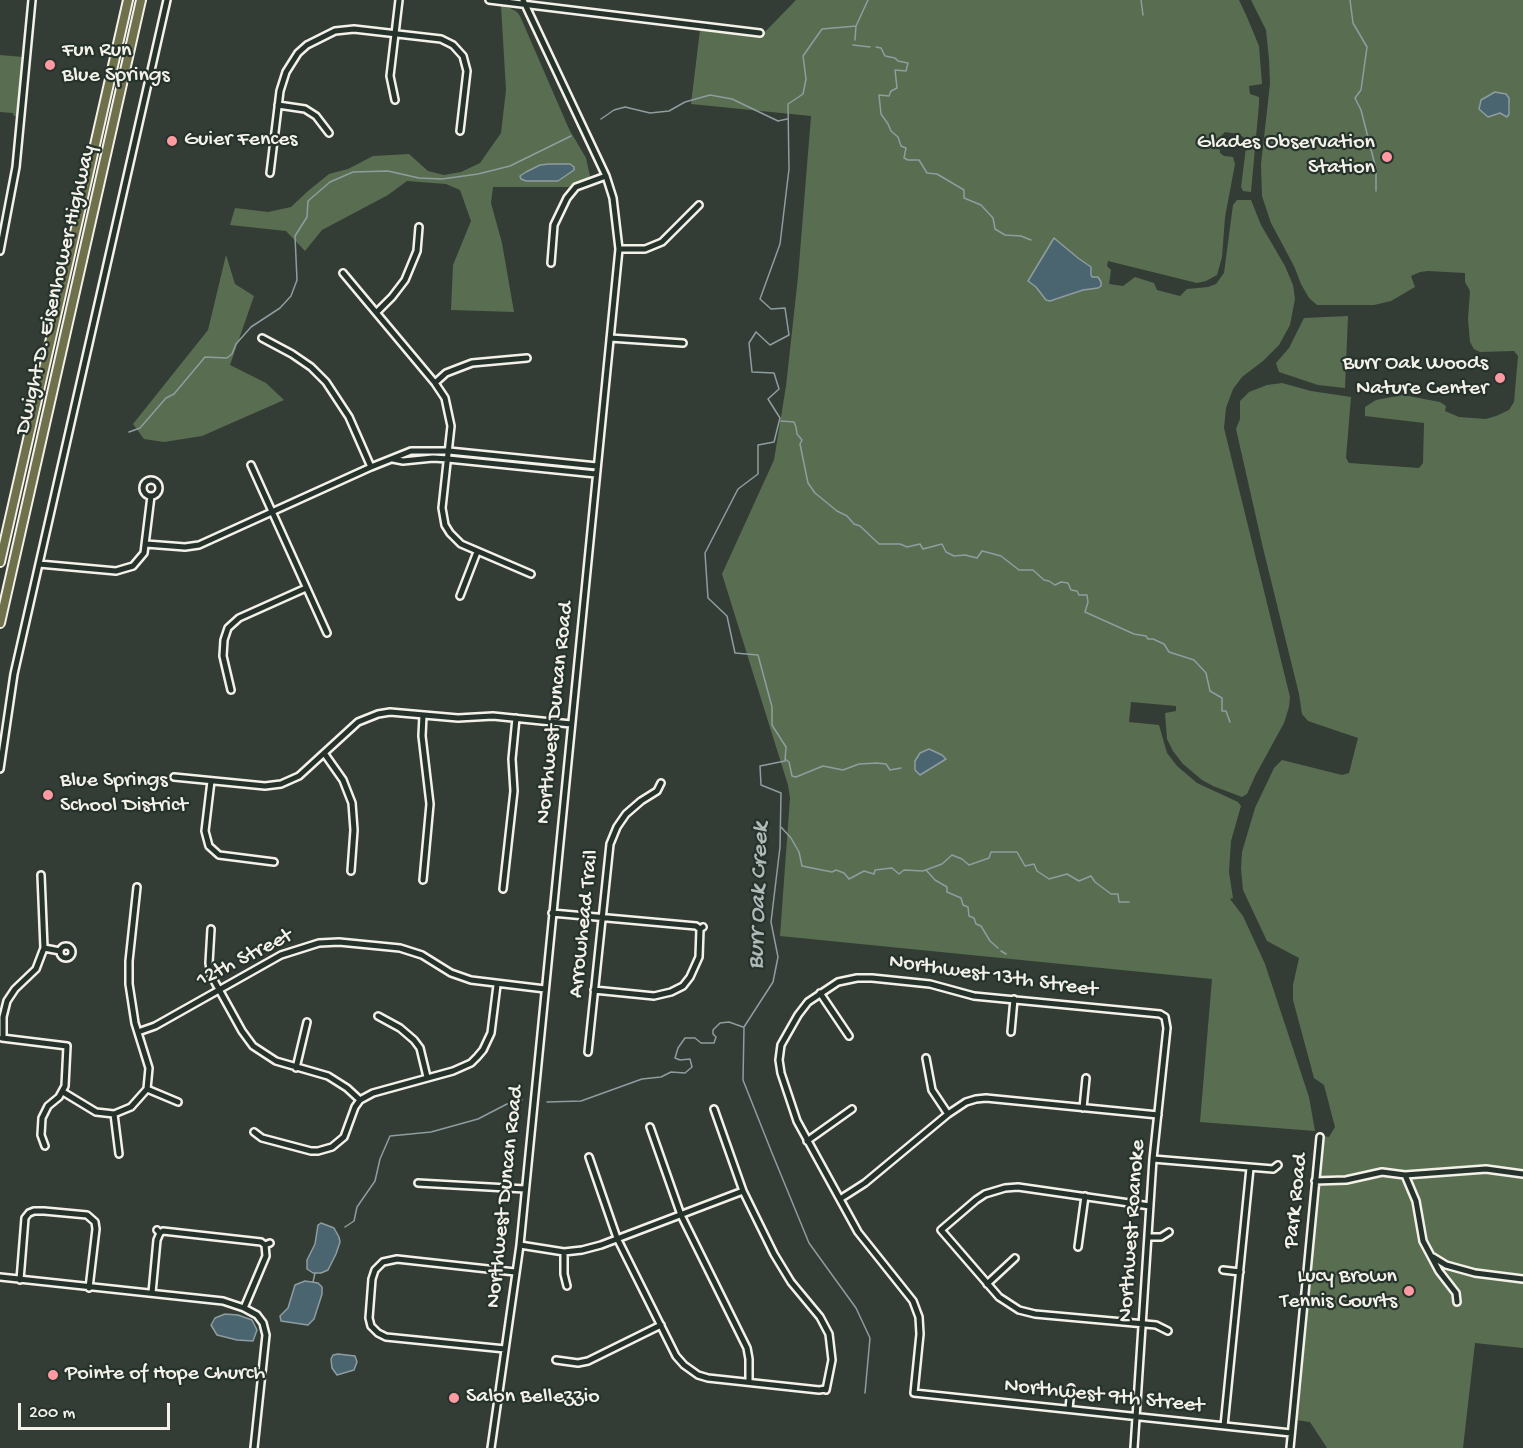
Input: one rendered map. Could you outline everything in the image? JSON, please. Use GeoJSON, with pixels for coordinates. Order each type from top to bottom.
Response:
{"type":"FeatureCollection","features":[{"type":"Feature","properties":{"kind":"highway","name":"Dwight D. Eisenhower Highway"},"geometry":{"type":"LineString","coordinates":[[0,562],[128,0]]}},
{"type":"Feature","properties":{"kind":"highway","name":"Dwight D. Eisenhower Highway"},"geometry":{"type":"LineString","coordinates":[[0,622],[141,0]]}},
{"type":"Feature","properties":{"kind":"street"},"geometry":{"type":"LineString","coordinates":[[0,251],[16,167],[32,0]]}},
{"type":"Feature","properties":{"kind":"street"},"geometry":{"type":"LineString","coordinates":[[0,769],[14,674],[166,0]]}},
{"type":"Feature","properties":{"kind":"street"},"geometry":{"type":"LineString","coordinates":[[395,100],[390,83],[399,0]]}},
{"type":"Feature","properties":{"kind":"street"},"geometry":{"type":"LineString","coordinates":[[489,0],[523,2],[760,33]]}},
{"type":"Feature","properties":{"kind":"street","name":"Northwest Duncan Road"},"geometry":{"type":"LineString","coordinates":[[491,1448],[520,1245],[619,249],[613,198],[606,176],[523,2]]}},
{"type":"Feature","properties":{"kind":"street"},"geometry":{"type":"LineString","coordinates":[[270,173],[282,80],[298,53],[317,38],[345,29],[447,40],[459,50],[466,63],[467,71],[460,130]]}},
{"type":"Feature","properties":{"kind":"street"},"geometry":{"type":"LineString","coordinates":[[278,105],[305,109],[316,116],[329,133]]}},
{"type":"Feature","properties":{"kind":"street"},"geometry":{"type":"LineString","coordinates":[[551,262],[554,225],[567,198],[576,187],[606,176]]}},
{"type":"Feature","properties":{"kind":"street"},"geometry":{"type":"LineString","coordinates":[[619,249],[645,249],[662,242],[699,205]]}},
{"type":"Feature","properties":{"kind":"street"},"geometry":{"type":"LineString","coordinates":[[377,312],[405,280],[417,251],[420,227]]}},
{"type":"Feature","properties":{"kind":"street"},"geometry":{"type":"LineString","coordinates":[[343,273],[446,398],[451,426],[442,507],[450,533],[461,544],[531,574]]}},
{"type":"Feature","properties":{"kind":"street"},"geometry":{"type":"LineString","coordinates":[[262,338],[311,367],[326,382],[349,417],[371,467]]}},
{"type":"Feature","properties":{"kind":"street"},"geometry":{"type":"LineString","coordinates":[[610,338],[683,343]]}},
{"type":"Feature","properties":{"kind":"street"},"geometry":{"type":"LineString","coordinates":[[435,383],[446,373],[472,363],[527,358]]}},
{"type":"Feature","properties":{"kind":"street"},"geometry":{"type":"LineString","coordinates":[[146,544],[185,547],[199,545],[411,451],[449,451],[597,466]]}},
{"type":"Feature","properties":{"kind":"street"},"geometry":{"type":"LineString","coordinates":[[519,466],[520,458]]}},
{"type":"Feature","properties":{"kind":"street"},"geometry":{"type":"LineString","coordinates":[[393,459],[403,461],[448,459],[596,474]]}},
{"type":"Feature","properties":{"kind":"street"},"geometry":{"type":"LineString","coordinates":[[251,465],[327,633]]}},
{"type":"Feature","properties":{"kind":"street"},"geometry":{"type":"LineString","coordinates":[[39,564],[116,571],[126,569],[139,561],[144,553],[151,496]]}},
{"type":"Feature","properties":{"kind":"street"},"geometry":{"type":"LineString","coordinates":[[460,596],[477,552]]}},
{"type":"Feature","properties":{"kind":"street"},"geometry":{"type":"LineString","coordinates":[[231,690],[223,656],[224,640],[228,628],[239,618],[306,588]]}},
{"type":"Feature","properties":{"kind":"street"},"geometry":{"type":"LineString","coordinates":[[174,777],[264,786],[281,784],[299,776],[358,722],[390,712],[458,718],[493,716],[571,724]]}},
{"type":"Feature","properties":{"kind":"street"},"geometry":{"type":"LineString","coordinates":[[423,716],[423,743],[429,778],[430,804],[423,880]]}},
{"type":"Feature","properties":{"kind":"street"},"geometry":{"type":"LineString","coordinates":[[503,889],[514,791],[512,759],[516,718]]}},
{"type":"Feature","properties":{"kind":"street"},"geometry":{"type":"LineString","coordinates":[[324,753],[343,780],[352,803],[354,830],[351,871]]}},
{"type":"Feature","properties":{"kind":"street"},"geometry":{"type":"LineString","coordinates":[[211,781],[205,831],[209,846],[219,855],[274,862]]}},
{"type":"Feature","properties":{"kind":"street","name":"Arrowhead Trail"},"geometry":{"type":"LineString","coordinates":[[588,1052],[609,850],[617,826],[626,814],[657,791],[661,783]]}},
{"type":"Feature","properties":{"kind":"street"},"geometry":{"type":"LineString","coordinates":[[41,875],[44,948],[36,969],[7,1001],[3,1017],[2,1038],[67,1046],[67,1079],[63,1092],[48,1107],[42,1118],[40,1135],[45,1146]]}},
{"type":"Feature","properties":{"kind":"street"},"geometry":{"type":"LineString","coordinates":[[63,1092],[96,1112],[114,1114],[132,1107],[147,1089],[149,1068],[132,1007],[129,972],[137,887]]}},
{"type":"Feature","properties":{"kind":"street"},"geometry":{"type":"LineString","coordinates":[[552,913],[601,916],[702,928],[699,957],[683,986],[654,996],[594,990]]}},
{"type":"Feature","properties":{"kind":"street"},"geometry":{"type":"LineString","coordinates":[[211,929],[209,963],[212,975],[218,990],[253,1046],[269,1058],[328,1076],[360,1100]]}},
{"type":"Feature","properties":{"kind":"street","name":"12th Street"},"geometry":{"type":"LineString","coordinates":[[138,1032],[155,1026],[290,951],[316,944],[339,942],[400,948],[422,955],[462,978],[496,985],[544,989]]}},
{"type":"Feature","properties":{"kind":"street"},"geometry":{"type":"LineString","coordinates":[[44,948],[60,951]]}},
{"type":"Feature","properties":{"kind":"street","name":"Northwest 13th Street"},"geometry":{"type":"LineString","coordinates":[[914,1393],[920,1334],[919,1317],[913,1301],[858,1232],[797,1121],[781,1073],[781,1045],[798,1015],[808,1002],[838,982],[857,978],[873,978],[930,984],[974,996],[1168,1015]]}},
{"type":"Feature","properties":{"kind":"street"},"geometry":{"type":"LineString","coordinates":[[254,1132],[262,1138],[311,1150],[326,1150],[344,1137],[355,1107],[360,1100],[373,1093],[471,1063],[483,1050],[493,1025],[496,985]]}},
{"type":"Feature","properties":{"kind":"street"},"geometry":{"type":"LineString","coordinates":[[820,993],[849,1036]]}},
{"type":"Feature","properties":{"kind":"street"},"geometry":{"type":"LineString","coordinates":[[1011,1032],[1014,999]]}},
{"type":"Feature","properties":{"kind":"street","name":"Northwest Roanoke"},"geometry":{"type":"LineString","coordinates":[[1134,1448],[1149,1206],[1168,1015]]}},
{"type":"Feature","properties":{"kind":"street"},"geometry":{"type":"LineString","coordinates":[[378,1016],[400,1028],[414,1040],[420,1048],[427,1077]]}},
{"type":"Feature","properties":{"kind":"street"},"geometry":{"type":"LineString","coordinates":[[296,1068],[307,1022]]}},
{"type":"Feature","properties":{"kind":"street"},"geometry":{"type":"LineString","coordinates":[[926,1058],[932,1090],[948,1114]]}},
{"type":"Feature","properties":{"kind":"street"},"geometry":{"type":"LineString","coordinates":[[1083,1108],[1086,1078]]}},
{"type":"Feature","properties":{"kind":"street"},"geometry":{"type":"LineString","coordinates":[[147,1089],[178,1102]]}},
{"type":"Feature","properties":{"kind":"street"},"geometry":{"type":"LineString","coordinates":[[840,1199],[865,1183],[948,1114],[966,1102],[986,1098],[1158,1114]]}},
{"type":"Feature","properties":{"kind":"street"},"geometry":{"type":"LineString","coordinates":[[807,1140],[852,1109]]}},
{"type":"Feature","properties":{"kind":"street"},"geometry":{"type":"LineString","coordinates":[[589,1156],[617,1238],[676,1356],[684,1365],[698,1375],[708,1378],[826,1390],[832,1360],[825,1325],[783,1270],[743,1191],[714,1110]]}},
{"type":"Feature","properties":{"kind":"street"},"geometry":{"type":"LineString","coordinates":[[114,1114],[119,1154]]}},
{"type":"Feature","properties":{"kind":"street"},"geometry":{"type":"LineString","coordinates":[[650,1127],[681,1215],[747,1348],[749,1382]]}},
{"type":"Feature","properties":{"kind":"street","name":"Park Road"},"geometry":{"type":"LineString","coordinates":[[1290,1448],[1320,1137]]}},
{"type":"Feature","properties":{"kind":"street"},"geometry":{"type":"LineString","coordinates":[[1153,1159],[1250,1168],[1273,1169],[1278,1165]]}},
{"type":"Feature","properties":{"kind":"street"},"geometry":{"type":"LineString","coordinates":[[1224,1426],[1250,1168]]}},
{"type":"Feature","properties":{"kind":"street"},"geometry":{"type":"LineString","coordinates":[[1315,1181],[1346,1180],[1382,1172],[1405,1175],[1486,1170],[1523,1174]]}},
{"type":"Feature","properties":{"kind":"street"},"geometry":{"type":"LineString","coordinates":[[1405,1175],[1416,1201],[1423,1241],[1439,1271],[1456,1293],[1457,1302]]}},
{"type":"Feature","properties":{"kind":"street"},"geometry":{"type":"LineString","coordinates":[[418,1183],[525,1189]]}},
{"type":"Feature","properties":{"kind":"street"},"geometry":{"type":"LineString","coordinates":[[1149,1206],[1018,1187],[994,1191],[976,1200],[942,1230],[987,1284],[1007,1304],[1027,1313],[1143,1323],[1156,1325],[1168,1331]]}},
{"type":"Feature","properties":{"kind":"street"},"geometry":{"type":"LineString","coordinates":[[520,1245],[564,1251],[582,1250],[743,1191]]}},
{"type":"Feature","properties":{"kind":"street"},"geometry":{"type":"LineString","coordinates":[[1078,1247],[1085,1196]]}},
{"type":"Feature","properties":{"kind":"street"},"geometry":{"type":"LineString","coordinates":[[20,1280],[25,1218],[29,1213],[34,1210],[87,1215],[95,1222],[96,1229],[89,1287]]}},
{"type":"Feature","properties":{"kind":"street"},"geometry":{"type":"LineString","coordinates":[[152,1293],[158,1231],[261,1242],[267,1244],[266,1256],[244,1308]]}},
{"type":"Feature","properties":{"kind":"street"},"geometry":{"type":"LineString","coordinates":[[1148,1237],[1161,1237],[1169,1232]]}},
{"type":"Feature","properties":{"kind":"street"},"geometry":{"type":"LineString","coordinates":[[564,1251],[564,1274],[567,1286]]}},
{"type":"Feature","properties":{"kind":"street"},"geometry":{"type":"LineString","coordinates":[[1432,1256],[1446,1265],[1475,1274],[1523,1279]]}},
{"type":"Feature","properties":{"kind":"street"},"geometry":{"type":"LineString","coordinates":[[987,1284],[1015,1258]]}},
{"type":"Feature","properties":{"kind":"street"},"geometry":{"type":"LineString","coordinates":[[505,1349],[386,1337],[378,1333],[371,1326],[369,1318],[372,1279],[375,1270],[383,1262],[397,1259],[515,1272]]}},
{"type":"Feature","properties":{"kind":"street"},"geometry":{"type":"LineString","coordinates":[[1224,1270],[1240,1272]]}},
{"type":"Feature","properties":{"kind":"street"},"geometry":{"type":"LineString","coordinates":[[0,1277],[223,1301],[244,1308],[260,1318],[266,1335],[254,1448]]}},
{"type":"Feature","properties":{"kind":"street"},"geometry":{"type":"LineString","coordinates":[[556,1360],[578,1363],[588,1361],[661,1325]]}},
{"type":"Feature","properties":{"kind":"street"},"geometry":{"type":"LineString","coordinates":[[1070,1409],[1071,1388]]}},
{"type":"Feature","properties":{"kind":"street","name":"Northwest 9th Street"},"geometry":{"type":"LineString","coordinates":[[914,1393],[1291,1433]]}},
{"type":"Feature","properties":{"kind":"green space"},"geometry":{"type":"Polygon","coordinates":[[[796,0],[1239,0],[1259,46],[1262,84],[1249,86],[1250,94],[1259,97],[1251,192],[1243,191],[1241,187],[1247,140],[1239,134],[1225,132],[1219,138],[1220,153],[1233,157],[1235,164],[1225,217],[1222,257],[1217,275],[1197,283],[1108,261],[1107,266],[1111,270],[1109,284],[1123,286],[1135,277],[1154,283],[1157,290],[1180,296],[1187,289],[1216,284],[1224,273],[1233,205],[1237,200],[1251,200],[1261,225],[1285,266],[1293,285],[1295,299],[1290,325],[1279,345],[1242,377],[1233,389],[1226,408],[1224,428],[1290,697],[1289,707],[1284,723],[1247,794],[1242,797],[1202,780],[1183,764],[1173,751],[1167,739],[1165,713],[1176,711],[1176,706],[1131,702],[1129,722],[1159,725],[1167,753],[1177,766],[1197,783],[1238,802],[1241,806],[1231,841],[1229,872],[1233,898],[1230,899],[1243,916],[1265,964],[1309,1097],[1315,1131],[1200,1122],[1212,979],[780,936],[790,798],[788,785],[722,574],[774,460],[786,386],[798,277],[811,116],[691,104],[700,30],[760,37],[796,0]],[[1069,251],[1036,287],[1046,300],[1055,300],[1090,289],[1091,267],[1069,251]]]}},
{"type":"Feature","properties":{"kind":"green space"},"geometry":{"type":"Polygon","coordinates":[[[1251,0],[1523,0],[1523,1348],[1475,1343],[1463,1448],[1327,1448],[1310,1422],[1296,1420],[1324,1136],[1329,1137],[1335,1127],[1324,1085],[1314,1078],[1293,1000],[1293,985],[1299,958],[1267,941],[1243,890],[1242,852],[1255,808],[1274,768],[1282,760],[1342,775],[1349,773],[1358,738],[1308,721],[1302,714],[1236,429],[1240,419],[1240,401],[1249,392],[1267,385],[1282,383],[1311,391],[1351,397],[1346,458],[1349,463],[1419,468],[1423,463],[1424,423],[1365,416],[1365,407],[1376,400],[1403,395],[1440,402],[1446,406],[1445,411],[1459,417],[1486,419],[1496,416],[1509,410],[1514,402],[1518,356],[1514,351],[1480,352],[1474,349],[1470,342],[1468,319],[1470,291],[1465,282],[1465,273],[1420,272],[1411,276],[1415,287],[1391,301],[1374,305],[1317,305],[1309,298],[1271,223],[1262,196],[1261,164],[1270,84],[1266,30],[1251,0]],[[1487,96],[1481,100],[1479,105],[1504,116],[1509,114],[1510,104],[1487,96]]]}},
{"type":"Feature","properties":{"kind":"green space"},"geometry":{"type":"Polygon","coordinates":[[[501,6],[510,8],[520,16],[569,129],[586,158],[590,176],[589,179],[569,187],[493,187],[491,203],[502,243],[514,312],[451,310],[453,265],[471,221],[460,190],[446,184],[407,181],[388,195],[322,230],[305,251],[286,231],[230,225],[235,208],[268,212],[291,207],[329,174],[348,169],[373,156],[409,154],[428,171],[444,175],[461,172],[480,163],[501,133],[506,90],[501,6]],[[570,164],[539,165],[526,181],[558,181],[570,164]]]}},
{"type":"Feature","properties":{"kind":"green space"},"geometry":{"type":"Polygon","coordinates":[[[0,55],[23,57],[17,116],[13,113],[0,112],[0,55]]]}},
{"type":"Feature","properties":{"kind":"green space"},"geometry":{"type":"Polygon","coordinates":[[[226,255],[235,284],[254,296],[230,365],[266,383],[284,400],[202,436],[164,442],[144,439],[133,424],[208,330],[226,255]]]}},
{"type":"Feature","properties":{"kind":"green space"},"geometry":{"type":"Polygon","coordinates":[[[1348,316],[1345,388],[1318,385],[1279,372],[1276,363],[1289,348],[1304,318],[1348,316]]]}},
{"type":"Feature","properties":{"kind":"water"},"geometry":{"type":"Polygon","coordinates":[[[1495,92],[1506,94],[1509,98],[1507,117],[1500,113],[1488,117],[1479,109],[1481,100],[1495,92]]]}},
{"type":"Feature","properties":{"kind":"water"},"geometry":{"type":"Polygon","coordinates":[[[570,164],[574,170],[558,181],[521,179],[520,176],[526,172],[540,165],[570,164]]]}},
{"type":"Feature","properties":{"kind":"water"},"geometry":{"type":"Polygon","coordinates":[[[1054,238],[1091,267],[1092,277],[1098,277],[1101,286],[1050,301],[1046,300],[1028,281],[1054,238]]]}},
{"type":"Feature","properties":{"kind":"water"},"geometry":{"type":"Polygon","coordinates":[[[929,749],[946,759],[920,775],[915,770],[915,761],[920,753],[929,749]]]}},
{"type":"Feature","properties":{"kind":"water"},"geometry":{"type":"Polygon","coordinates":[[[321,1223],[334,1228],[340,1242],[328,1270],[313,1273],[307,1269],[307,1260],[315,1244],[318,1225],[321,1223]]]}},
{"type":"Feature","properties":{"kind":"water"},"geometry":{"type":"Polygon","coordinates":[[[305,1281],[318,1283],[322,1287],[314,1319],[308,1325],[281,1321],[280,1316],[288,1308],[295,1285],[305,1281]]]}},
{"type":"Feature","properties":{"kind":"water"},"geometry":{"type":"Polygon","coordinates":[[[225,1314],[238,1315],[252,1320],[257,1330],[253,1341],[217,1335],[211,1325],[215,1318],[225,1314]]]}},
{"type":"Feature","properties":{"kind":"water"},"geometry":{"type":"Polygon","coordinates":[[[333,1355],[355,1356],[357,1362],[354,1370],[337,1375],[332,1368],[331,1359],[333,1355]]]}},
{"type":"Feature","properties":{"kind":"waterway","name":"Burr Oak Creek"},"geometry":{"type":"LineString","coordinates":[[744,1027],[773,982],[778,957],[771,922],[780,847],[781,793],[761,785],[760,766],[785,761],[786,747],[772,725],[772,707],[758,655],[735,653],[727,616],[708,598],[705,553],[738,489],[758,474],[758,445],[774,442],[780,418],[768,399],[779,389],[774,373],[752,372],[749,343],[756,332],[770,345],[789,335],[785,308],[771,309],[760,299],[780,244],[789,169],[788,104],[803,94],[806,79],[803,56],[822,29],[856,26],[868,0]]}},
{"type":"Feature","properties":{"kind":"waterway"},"geometry":{"type":"LineString","coordinates":[[1141,0],[1143,15]]}},
{"type":"Feature","properties":{"kind":"waterway"},"geometry":{"type":"LineString","coordinates":[[1350,0],[1353,23],[1367,47],[1361,90],[1355,98],[1361,110],[1376,169],[1376,191]]}},
{"type":"Feature","properties":{"kind":"waterway"},"geometry":{"type":"LineString","coordinates":[[855,40],[856,26]]}},
{"type":"Feature","properties":{"kind":"waterway"},"geometry":{"type":"LineString","coordinates":[[853,45],[870,47]]}},
{"type":"Feature","properties":{"kind":"waterway"},"geometry":{"type":"LineString","coordinates":[[876,47],[881,48],[885,56],[908,63],[906,71],[895,70],[897,88],[891,91],[889,96],[879,95],[881,114],[891,131],[898,137],[901,146],[906,148],[904,158],[919,160],[927,173],[937,174],[964,190],[964,198],[981,205],[993,218],[995,229],[1005,235],[1021,236],[1031,240]]}},
{"type":"Feature","properties":{"kind":"waterway"},"geometry":{"type":"LineString","coordinates":[[601,119],[614,110],[625,107],[650,113],[669,111],[685,102],[710,95],[732,99],[778,121],[787,119]]}},
{"type":"Feature","properties":{"kind":"waterway"},"geometry":{"type":"LineString","coordinates":[[129,432],[140,428],[166,398],[174,394],[205,357],[227,358],[251,327],[280,308],[291,296],[297,280],[295,236],[307,217],[308,201],[330,182],[353,172],[388,171],[419,178],[442,179],[478,174],[510,166],[571,136]]}},
{"type":"Feature","properties":{"kind":"waterway"},"geometry":{"type":"LineString","coordinates":[[781,421],[794,422],[797,434],[802,440],[800,444],[808,483],[815,493],[847,516],[854,524],[860,526],[879,544],[900,544],[907,547],[920,544],[923,549],[942,544],[946,552],[954,556],[965,555],[977,558],[982,551],[1001,556],[1019,570],[1033,570],[1044,580],[1055,585],[1061,582],[1068,583],[1071,590],[1077,591],[1079,595],[1087,595],[1088,602],[1085,612],[1134,634],[1146,636],[1148,639],[1164,644],[1169,652],[1194,660],[1206,673],[1210,691],[1222,698],[1222,711],[1226,711],[1230,722]]}},
{"type":"Feature","properties":{"kind":"waterway"},"geometry":{"type":"LineString","coordinates":[[785,759],[789,762],[792,776],[796,777],[823,766],[843,770],[859,764],[877,763],[886,764],[890,770],[901,768]]}},
{"type":"Feature","properties":{"kind":"waterway"},"geometry":{"type":"LineString","coordinates":[[781,827],[799,852],[802,866],[832,872],[836,870],[844,873],[849,879],[864,871],[874,874],[875,870],[892,868],[899,874],[904,870],[923,871],[942,864],[952,855],[969,865],[989,858],[991,852],[1017,852],[1025,866],[1034,864],[1037,871],[1049,879],[1067,874],[1079,881],[1091,876],[1111,894],[1118,894],[1119,902],[1129,902]]}},
{"type":"Feature","properties":{"kind":"waterway"},"geometry":{"type":"LineString","coordinates":[[926,870],[935,880],[947,887],[947,892],[961,898],[963,905],[968,907],[969,916],[974,918],[976,924],[981,926],[990,941],[998,948]]}},
{"type":"Feature","properties":{"kind":"waterway"},"geometry":{"type":"LineString","coordinates":[[1001,951],[1006,954]]}},
{"type":"Feature","properties":{"kind":"waterway"},"geometry":{"type":"LineString","coordinates":[[547,1102],[581,1101],[642,1079],[661,1077],[671,1072],[685,1073],[692,1067],[690,1059],[675,1058],[685,1038],[695,1038],[701,1043],[714,1043],[716,1037],[713,1030],[720,1023],[729,1022],[743,1027]]}},
{"type":"Feature","properties":{"kind":"waterway"},"geometry":{"type":"LineString","coordinates":[[744,1028],[743,1080],[772,1153],[809,1243],[856,1308],[870,1338],[865,1393]]}},
{"type":"Feature","properties":{"kind":"waterway"},"geometry":{"type":"LineString","coordinates":[[345,1227],[354,1221],[357,1207],[375,1181],[380,1159],[390,1136],[431,1132],[478,1119],[507,1104],[522,1100]]}},
{"type":"Feature","properties":{"kind":"waterway"},"geometry":{"type":"LineString","coordinates":[[313,1282],[315,1273]]}},
{"type":"Feature","properties":{"kind":"place","name":"Fun Run Blue Springs"},"geometry":{"type":"Point","coordinates":[50,65]}},
{"type":"Feature","properties":{"kind":"place","name":"Guier Fences"},"geometry":{"type":"Point","coordinates":[172,141]}},
{"type":"Feature","properties":{"kind":"place","name":"Glades Observation Station"},"geometry":{"type":"Point","coordinates":[1387,157]}},
{"type":"Feature","properties":{"kind":"place","name":"Burr Oak Woods Nature Center"},"geometry":{"type":"Point","coordinates":[1500,378]}},
{"type":"Feature","properties":{"kind":"place","name":"Blue Springs School District"},"geometry":{"type":"Point","coordinates":[48,795]}},
{"type":"Feature","properties":{"kind":"place","name":"Lucy Brown Tennis Courts"},"geometry":{"type":"Point","coordinates":[1409,1291]}},
{"type":"Feature","properties":{"kind":"place","name":"Pointe of Hope Church"},"geometry":{"type":"Point","coordinates":[53,1375]}},
{"type":"Feature","properties":{"kind":"place","name":"Salon Bellezzio"},"geometry":{"type":"Point","coordinates":[454,1398]}}]}
